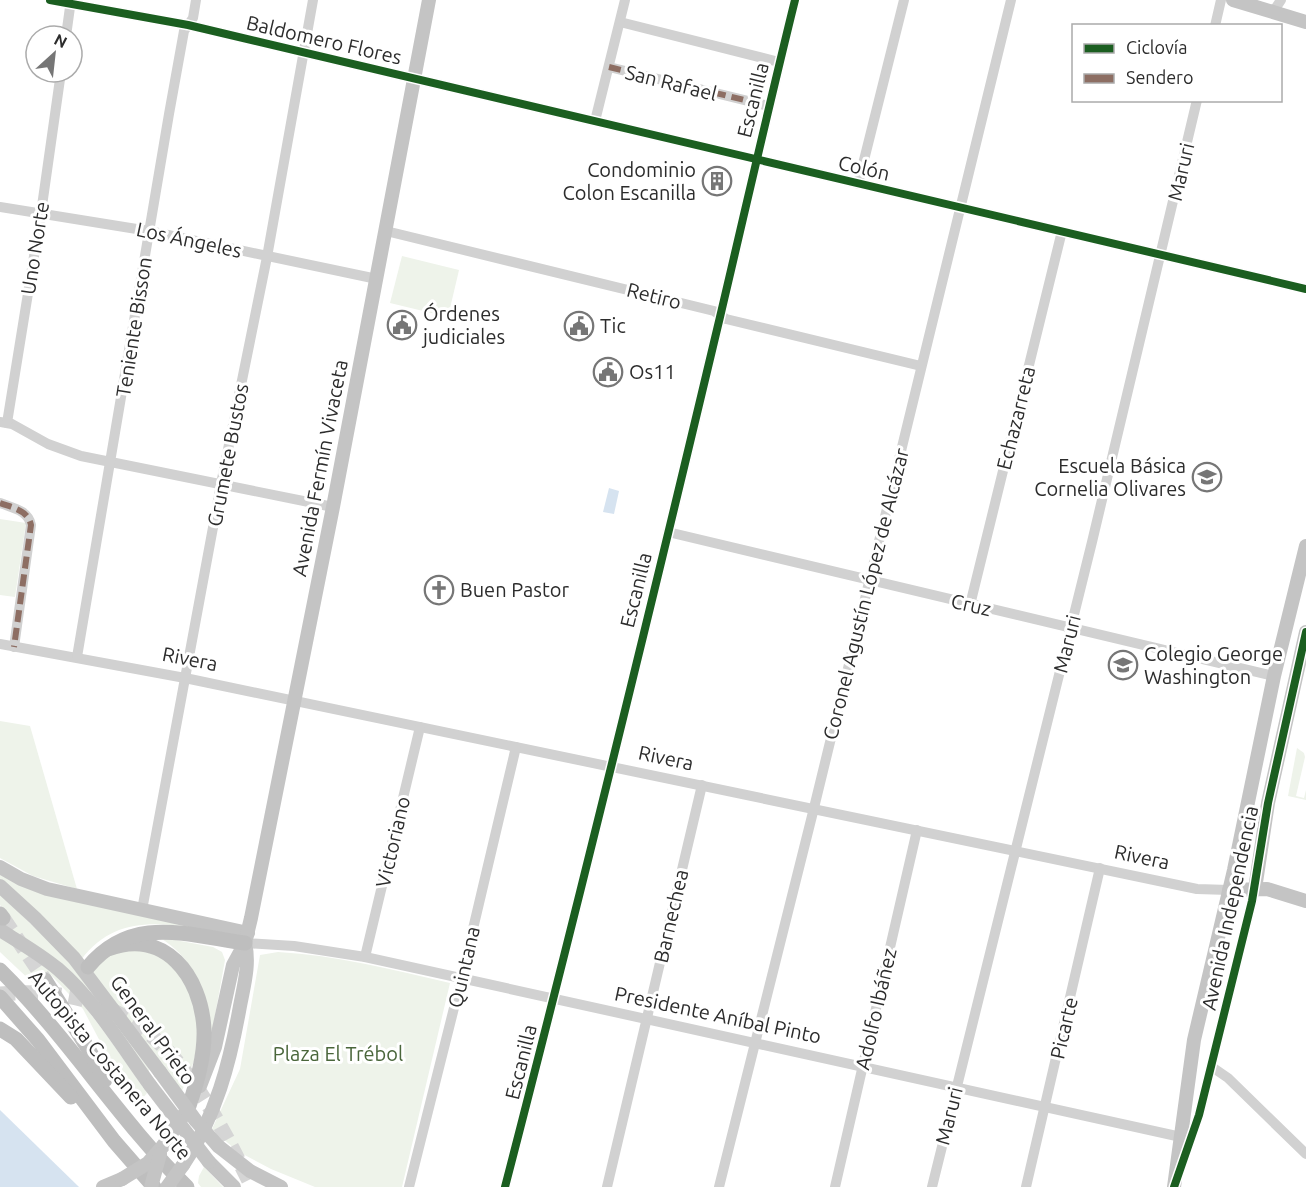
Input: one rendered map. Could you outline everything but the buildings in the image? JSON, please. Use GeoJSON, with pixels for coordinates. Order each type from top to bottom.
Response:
{"type":"FeatureCollection","features":[{"type":"Feature","properties":{"kind":"highway"},"geometry":{"type":"LineString","coordinates":[[88,968],[108,949],[132,935],[155,931],[247,938]]}},
{"type":"Feature","properties":{"kind":"highway"},"geometry":{"type":"LineString","coordinates":[[108,949],[128,944],[147,945],[174,958],[187,974],[200,1008],[204,1030],[200,1068],[189,1106]]}},
{"type":"Feature","properties":{"kind":"highway","name":"Autopista Costanera Norte"},"geometry":{"type":"LineString","coordinates":[[0,970],[48,1022],[160,1159],[187,1187]]}},
{"type":"Feature","properties":{"kind":"highway"},"geometry":{"type":"LineString","coordinates":[[45,980],[89,1050]]}},
{"type":"Feature","properties":{"kind":"highway","name":"Autopista Costanera Norte"},"geometry":{"type":"LineString","coordinates":[[0,997],[38,1040],[97,1119],[153,1187]]}},
{"type":"Feature","properties":{"kind":"highway"},"geometry":{"type":"LineString","coordinates":[[74,1005],[77,1024],[125,1117]]}},
{"type":"Feature","properties":{"kind":"highway"},"geometry":{"type":"LineString","coordinates":[[0,1029],[12,1035],[66,1093],[97,1119]]}},
{"type":"Feature","properties":{"kind":"main road","name":"Avenida Fermín Vivaceta"},"geometry":{"type":"LineString","coordinates":[[167,1187],[183,1165],[208,1119],[227,1072],[248,965],[247,938],[333,507],[429,0]]}},
{"type":"Feature","properties":{"kind":"main road"},"geometry":{"type":"LineString","coordinates":[[1233,0],[1306,22]]}},
{"type":"Feature","properties":{"kind":"main road","name":"Avenida Independencia"},"geometry":{"type":"LineString","coordinates":[[1175,1182],[1194,1040],[1306,546]]}},
{"type":"Feature","properties":{"kind":"main road","name":"Avenida Independencia"},"geometry":{"type":"LineString","coordinates":[[1255,889],[1268,803],[1306,632]]}},
{"type":"Feature","properties":{"kind":"main road","name":"Presidente Aníbal Pinto"},"geometry":{"type":"LineString","coordinates":[[0,867],[14,876],[47,889],[142,910],[247,938]]}},
{"type":"Feature","properties":{"kind":"main road","name":"General Prieto"},"geometry":{"type":"LineString","coordinates":[[0,886],[74,958],[218,1146],[250,1171],[281,1187]]}},
{"type":"Feature","properties":{"kind":"main road","name":"Rivera"},"geometry":{"type":"LineString","coordinates":[[1229,890],[1276,890],[1306,901]]}},
{"type":"Feature","properties":{"kind":"main road","name":"General Prieto"},"geometry":{"type":"LineString","coordinates":[[1,921],[72,982],[107,1025],[209,1162],[234,1187]]}},
{"type":"Feature","properties":{"kind":"main road","name":"Avenida Fermín Vivaceta"},"geometry":{"type":"LineString","coordinates":[[164,1144],[189,1106],[211,1059],[232,965],[247,938]]}},
{"type":"Feature","properties":{"kind":"main road"},"geometry":{"type":"LineString","coordinates":[[103,1187],[122,1179],[148,1163],[164,1144]]}},
{"type":"Feature","properties":{"kind":"main road"},"geometry":{"type":"LineString","coordinates":[[153,1187],[164,1144]]}},
{"type":"Feature","properties":{"kind":"street","name":"Baldomero Flores"},"geometry":{"type":"LineString","coordinates":[[50,0],[188,25],[415,79]]}},
{"type":"Feature","properties":{"kind":"street","name":"Teniente Bisson"},"geometry":{"type":"LineString","coordinates":[[77,657],[184,32],[193,18],[196,0]]}},
{"type":"Feature","properties":{"kind":"street","name":"Grumete Bustos"},"geometry":{"type":"LineString","coordinates":[[142,910],[221,486],[267,256],[313,0]]}},
{"type":"Feature","properties":{"kind":"street"},"geometry":{"type":"LineString","coordinates":[[595,121],[626,0]]}},
{"type":"Feature","properties":{"kind":"street","name":"Escanilla"},"geometry":{"type":"LineString","coordinates":[[505,1187],[554,999],[721,315],[768,106],[795,0]]}},
{"type":"Feature","properties":{"kind":"street"},"geometry":{"type":"LineString","coordinates":[[858,184],[904,0]]}},
{"type":"Feature","properties":{"kind":"street","name":"Coronel Agustín López de Alcázar"},"geometry":{"type":"LineString","coordinates":[[719,1187],[814,809],[1011,0]]}},
{"type":"Feature","properties":{"kind":"street"},"geometry":{"type":"LineString","coordinates":[[1215,24],[1221,0]]}},
{"type":"Feature","properties":{"kind":"street"},"geometry":{"type":"LineString","coordinates":[[1273,12],[1281,0]]}},
{"type":"Feature","properties":{"kind":"street"},"geometry":{"type":"LineString","coordinates":[[68,24],[71,2]]}},
{"type":"Feature","properties":{"kind":"street","name":"Escanilla"},"geometry":{"type":"LineString","coordinates":[[620,22],[779,62]]}},
{"type":"Feature","properties":{"kind":"street","name":"San Rafael"},"geometry":{"type":"LineString","coordinates":[[609,67],[768,106]]}},
{"type":"Feature","properties":{"kind":"street","name":"Colón"},"geometry":{"type":"LineString","coordinates":[[415,79],[1306,289]]}},
{"type":"Feature","properties":{"kind":"street","name":"Uno Norte"},"geometry":{"type":"LineString","coordinates":[[3,422],[41,213],[59,84]]}},
{"type":"Feature","properties":{"kind":"street","name":"Maruri"},"geometry":{"type":"LineString","coordinates":[[932,1187],[1070,629],[1197,102]]}},
{"type":"Feature","properties":{"kind":"street","name":"Los Ángeles"},"geometry":{"type":"LineString","coordinates":[[0,207],[150,231],[377,279]]}},
{"type":"Feature","properties":{"kind":"street","name":"Retiro"},"geometry":{"type":"LineString","coordinates":[[386,231],[714,311],[726,319],[921,366]]}},
{"type":"Feature","properties":{"kind":"street","name":"Echazarreta"},"geometry":{"type":"LineString","coordinates":[[970,605],[1062,231]]}},
{"type":"Feature","properties":{"kind":"street"},"geometry":{"type":"LineString","coordinates":[[3,422],[58,448],[111,463],[333,507]]}},
{"type":"Feature","properties":{"kind":"street"},"geometry":{"type":"LineString","coordinates":[[0,503],[25,513],[31,525],[14,647]]}},
{"type":"Feature","properties":{"kind":"street","name":"Cruz"},"geometry":{"type":"LineString","coordinates":[[668,532],[1275,676]]}},
{"type":"Feature","properties":{"kind":"street","name":"Rivera"},"geometry":{"type":"LineString","coordinates":[[0,644],[294,700],[1197,888],[1229,890]]}},
{"type":"Feature","properties":{"kind":"street","name":"Victoriano"},"geometry":{"type":"LineString","coordinates":[[365,957],[420,727]]}},
{"type":"Feature","properties":{"kind":"street","name":"Quintana"},"geometry":{"type":"LineString","coordinates":[[408,1187],[461,979],[516,747]]}},
{"type":"Feature","properties":{"kind":"street","name":"Barnechea"},"geometry":{"type":"LineString","coordinates":[[607,1187],[702,786]]}},
{"type":"Feature","properties":{"kind":"street","name":"Adolfo Ibáñez"},"geometry":{"type":"LineString","coordinates":[[835,1187],[917,830]]}},
{"type":"Feature","properties":{"kind":"street","name":"Picarte"},"geometry":{"type":"LineString","coordinates":[[1026,1187],[1100,868]]}},
{"type":"Feature","properties":{"kind":"street","name":"Avenida Independencia"},"geometry":{"type":"LineString","coordinates":[[1175,1182],[1192,1138],[1212,1067],[1255,889]]}},
{"type":"Feature","properties":{"kind":"street","name":"Presidente Aníbal Pinto"},"geometry":{"type":"LineString","coordinates":[[247,938],[365,957],[1180,1137]]}},
{"type":"Feature","properties":{"kind":"street"},"geometry":{"type":"LineString","coordinates":[[1212,1067],[1228,1078],[1306,1154]]}},
{"type":"Feature","properties":{"kind":"green space"},"geometry":{"type":"Polygon","coordinates":[[[402,256],[459,270],[448,317],[390,303],[402,256]]]}},
{"type":"Feature","properties":{"kind":"green space"},"geometry":{"type":"Polygon","coordinates":[[[0,519],[26,523],[15,597],[0,595],[0,519]]]}},
{"type":"Feature","properties":{"kind":"green space"},"geometry":{"type":"Polygon","coordinates":[[[0,721],[30,726],[77,889],[33,876],[0,858],[0,721]]]}},
{"type":"Feature","properties":{"kind":"green space"},"geometry":{"type":"Polygon","coordinates":[[[1297,748],[1304,753],[1305,757],[1296,796],[1304,798],[1306,790],[1306,800],[1288,796],[1297,748]]]}},
{"type":"Feature","properties":{"kind":"green space"},"geometry":{"type":"Polygon","coordinates":[[[0,870],[232,935],[170,925],[131,926],[113,932],[96,943],[81,960],[38,914],[0,879],[0,870]]]}},
{"type":"Feature","properties":{"kind":"green space"},"geometry":{"type":"Polygon","coordinates":[[[0,894],[65,957],[149,1069],[149,1073],[84,987],[0,924],[9,915],[0,905],[0,894]]]}},
{"type":"Feature","properties":{"kind":"green space"},"geometry":{"type":"Polygon","coordinates":[[[0,937],[35,959],[67,987],[103,1030],[146,1091],[142,1099],[132,1102],[83,1009],[51,975],[47,977],[35,973],[40,982],[35,985],[0,952],[0,937]]]}},
{"type":"Feature","properties":{"kind":"green space"},"geometry":{"type":"Polygon","coordinates":[[[159,937],[213,947],[222,952],[225,960],[211,1038],[202,993],[192,969],[173,947],[159,937]]]}},
{"type":"Feature","properties":{"kind":"green space"},"geometry":{"type":"Polygon","coordinates":[[[123,947],[167,957],[191,992],[199,1034],[194,1061],[182,1091],[89,971],[97,961],[123,947]]]}},
{"type":"Feature","properties":{"kind":"green space","name":"Plaza El Trébol"},"geometry":{"type":"Polygon","coordinates":[[[278,952],[343,960],[450,983],[402,1187],[315,1187],[271,1169],[237,1151],[212,1129],[240,1069],[260,955],[278,952]]]}},
{"type":"Feature","properties":{"kind":"green space"},"geometry":{"type":"Polygon","coordinates":[[[204,1167],[223,1187],[201,1187],[198,1183],[199,1176],[204,1167]]]}},
{"type":"Feature","properties":{"kind":"water"},"geometry":{"type":"Polygon","coordinates":[[[609,488],[619,491],[614,514],[603,512],[609,488]]]}},
{"type":"Feature","properties":{"kind":"water"},"geometry":{"type":"Polygon","coordinates":[[[0,1110],[79,1187],[0,1187],[0,1110]]]}},
{"type":"Feature","properties":{"kind":"tunnel"},"geometry":{"type":"LineString","coordinates":[[3,918],[45,980]]}},
{"type":"Feature","properties":{"kind":"tunnel"},"geometry":{"type":"LineString","coordinates":[[0,994],[50,994],[93,1003],[129,1019],[159,1043],[186,1072],[231,1145],[252,1187]]}},
{"type":"Feature","properties":{"kind":"marked path"},"geometry":{"type":"LineString","coordinates":[[609,67],[769,106]]}},
{"type":"Feature","properties":{"kind":"marked path"},"geometry":{"type":"LineString","coordinates":[[0,503],[23,513],[31,525],[14,647]]}},
{"type":"Feature","properties":{"kind":"cycle path"},"geometry":{"type":"LineString","coordinates":[[50,0],[188,25],[1306,289]]}},
{"type":"Feature","properties":{"kind":"cycle path"},"geometry":{"type":"LineString","coordinates":[[505,1187],[641,644],[795,0]]}},
{"type":"Feature","properties":{"kind":"cycle path"},"geometry":{"type":"LineString","coordinates":[[1174,1187],[1199,1115],[1252,901],[1268,803],[1306,632]]}},
{"type":"Feature","properties":{"kind":"place","name":"Condominio Colon Escanilla"},"geometry":{"type":"Point","coordinates":[717,181]}},
{"type":"Feature","properties":{"kind":"place","name":"Órdenes judiciales"},"geometry":{"type":"Point","coordinates":[402,325]}},
{"type":"Feature","properties":{"kind":"place","name":"Tic"},"geometry":{"type":"Point","coordinates":[579,326]}},
{"type":"Feature","properties":{"kind":"place","name":"Os11"},"geometry":{"type":"Point","coordinates":[608,372]}},
{"type":"Feature","properties":{"kind":"place","name":"Escuela Básica Cornelia Olivares"},"geometry":{"type":"Point","coordinates":[1207,477]}},
{"type":"Feature","properties":{"kind":"place","name":"Buen Pastor"},"geometry":{"type":"Point","coordinates":[439,590]}},
{"type":"Feature","properties":{"kind":"place","name":"Colegio George Washington"},"geometry":{"type":"Point","coordinates":[1123,665]}}]}
